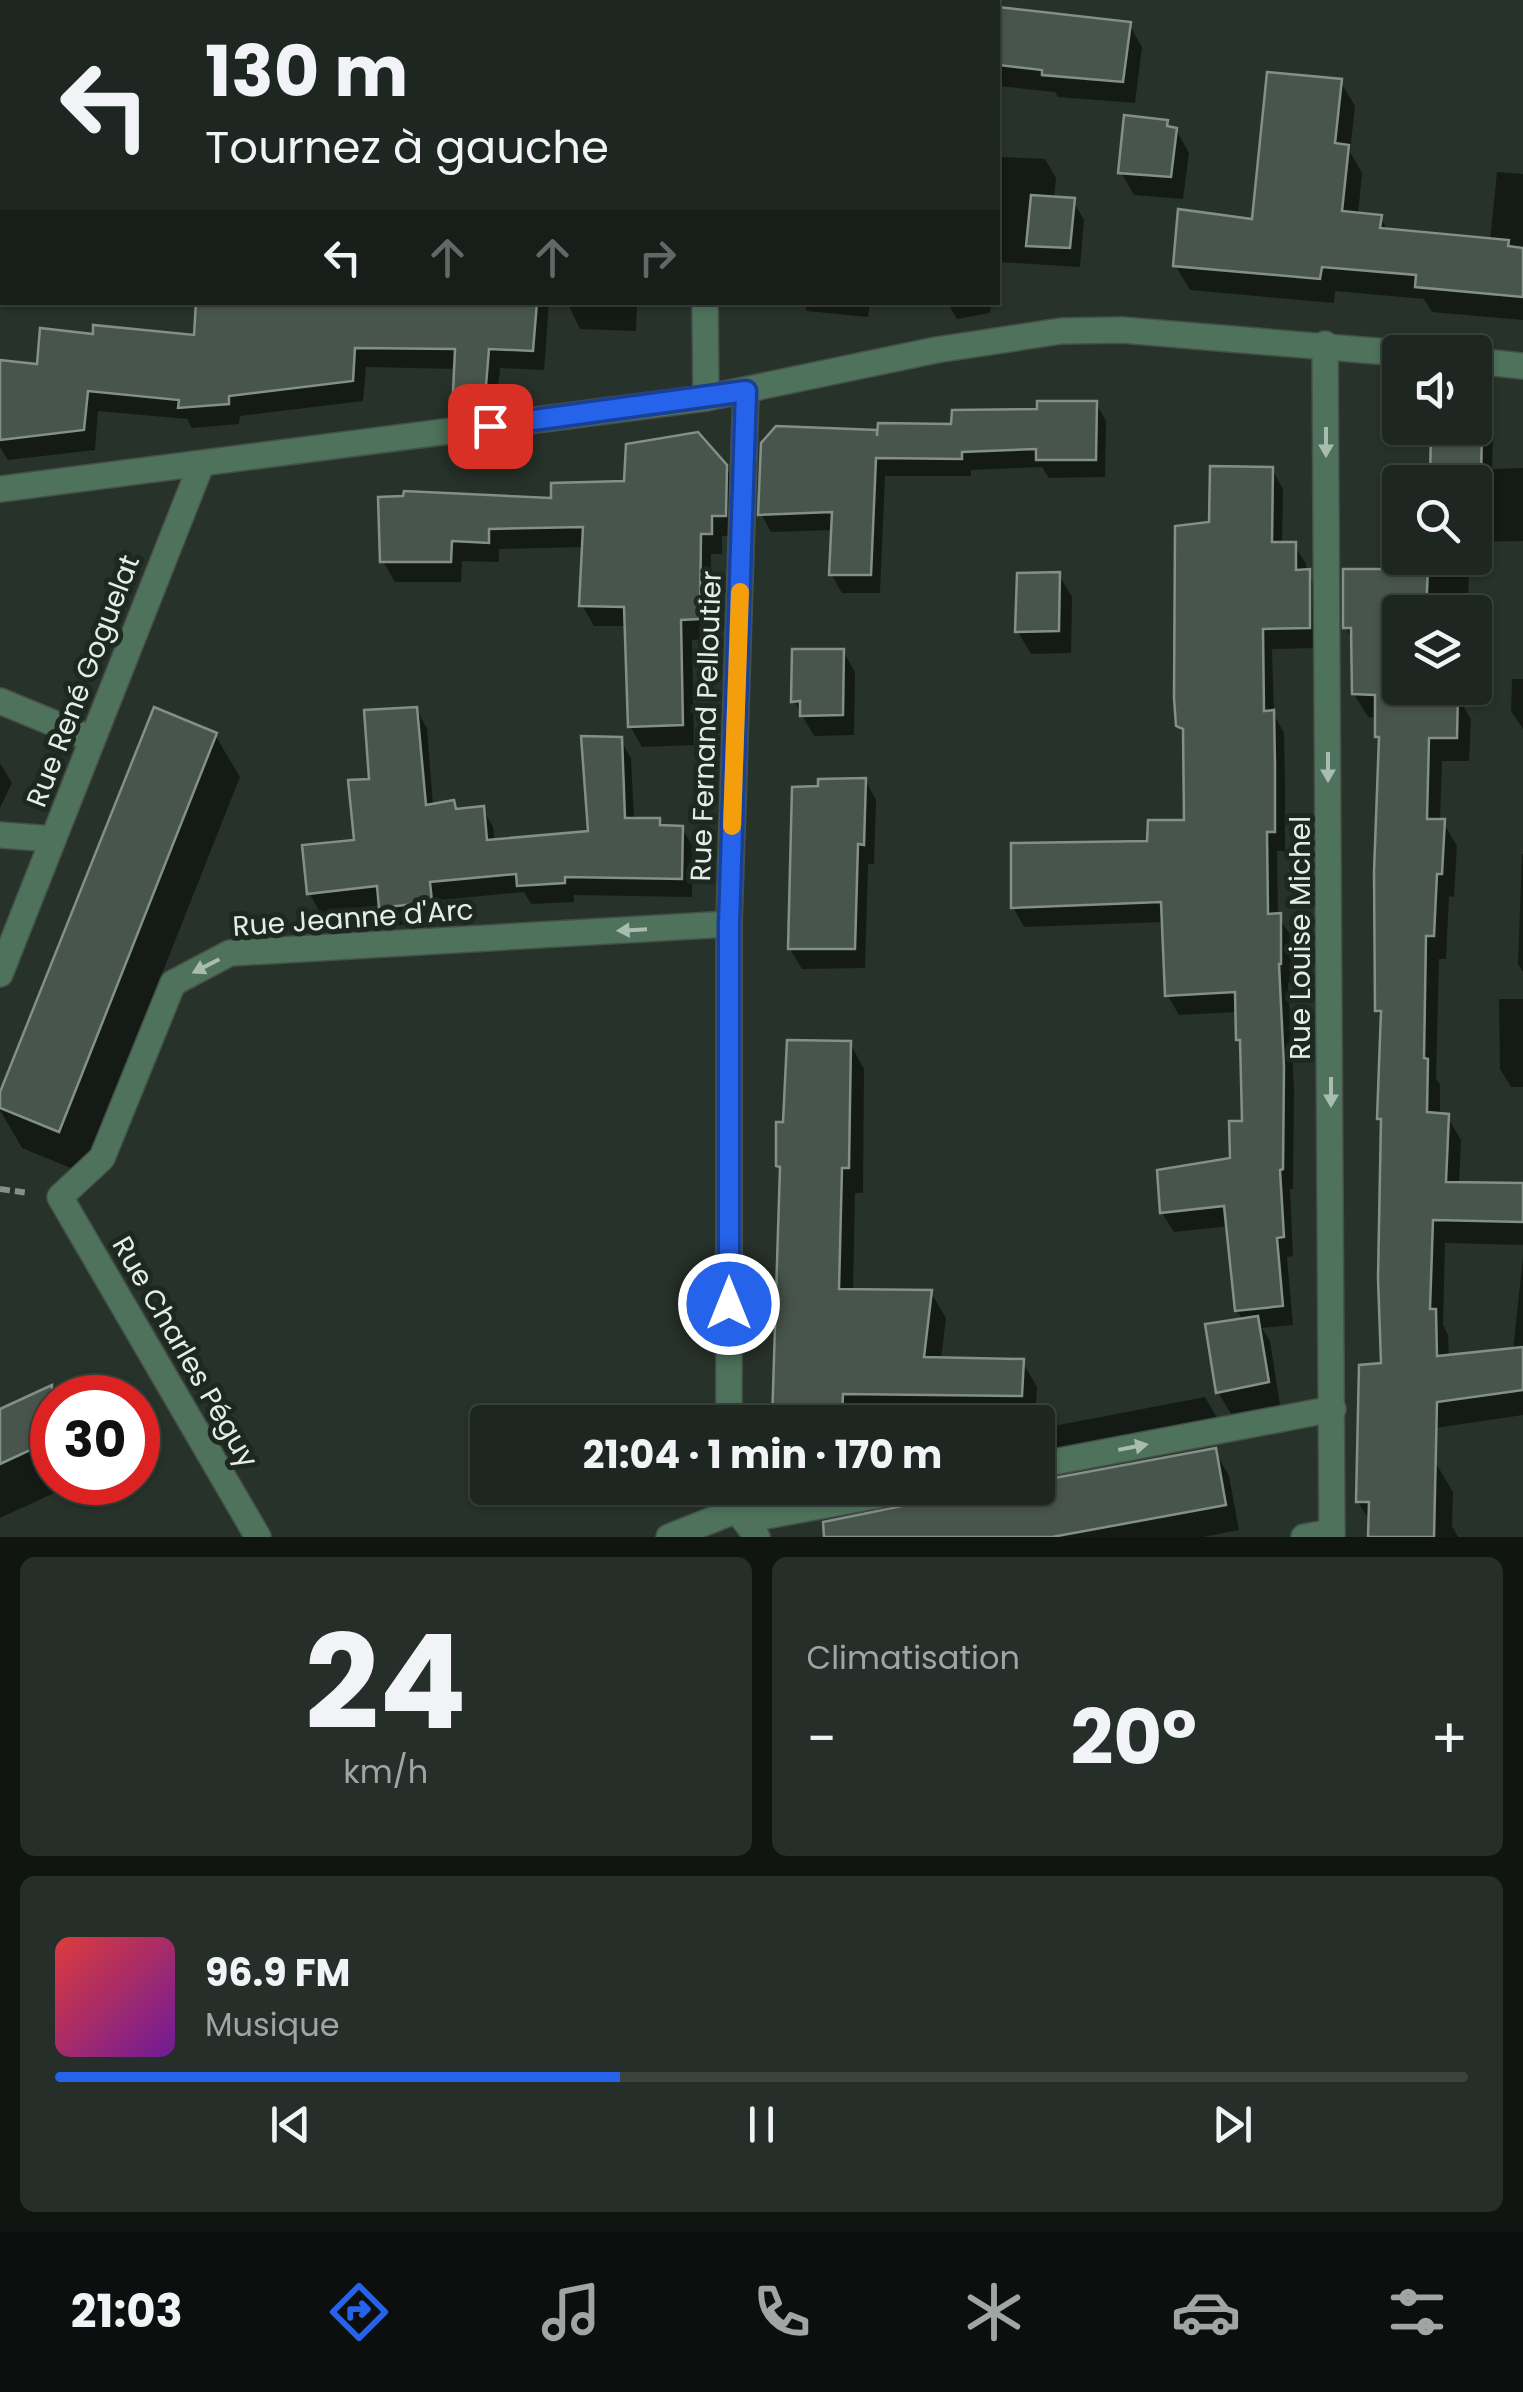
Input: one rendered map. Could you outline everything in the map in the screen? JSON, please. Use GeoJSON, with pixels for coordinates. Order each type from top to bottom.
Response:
{"type":"FeatureCollection","features":[{"type":"Feature","properties":{"kind":"street"},"geometry":{"type":"LineString","coordinates":[[704,305],[706,398]]}},
{"type":"Feature","properties":{"kind":"street"},"geometry":{"type":"LineString","coordinates":[[0,488],[706,398],[936,350],[1061,330],[1122,330],[1382,351]]}},
{"type":"Feature","properties":{"kind":"street","name":"Rue Louise Michel"},"geometry":{"type":"LineString","coordinates":[[1325,344],[1332,1534]]}},
{"type":"Feature","properties":{"kind":"street"},"geometry":{"type":"LineString","coordinates":[[1492,363],[1523,366]]}},
{"type":"Feature","properties":{"kind":"street","name":"Rue Fernand Pelloutier"},"geometry":{"type":"LineString","coordinates":[[728,1405],[729,924],[746,391]]}},
{"type":"Feature","properties":{"kind":"street","name":"Rue René Goguelat"},"geometry":{"type":"LineString","coordinates":[[0,974],[200,465]]}},
{"type":"Feature","properties":{"kind":"street"},"geometry":{"type":"LineString","coordinates":[[0,701],[92,739]]}},
{"type":"Feature","properties":{"kind":"street"},"geometry":{"type":"LineString","coordinates":[[0,836],[54,838]]}},
{"type":"Feature","properties":{"kind":"street","name":"Rue Jeanne d'Arc"},"geometry":{"type":"LineString","coordinates":[[60,1197],[102,1158],[173,982],[230,953],[729,924]]}},
{"type":"Feature","properties":{"kind":"street","name":"Rue Charles Péguy"},"geometry":{"type":"LineString","coordinates":[[60,1197],[258,1537]]}},
{"type":"Feature","properties":{"kind":"street"},"geometry":{"type":"LineString","coordinates":[[1055,1462],[1333,1409]]}},
{"type":"Feature","properties":{"kind":"street"},"geometry":{"type":"LineString","coordinates":[[669,1537],[743,1514],[804,1505]]}},
{"type":"Feature","properties":{"kind":"street"},"geometry":{"type":"LineString","coordinates":[[1304,1537],[1332,1534]]}},
{"type":"Feature","properties":{"kind":"building"},"geometry":{"type":"Polygon","coordinates":[[[1000,7],[1131,22],[1123,82],[1042,75],[1042,70],[1000,65],[1000,7]]]}},
{"type":"Feature","properties":{"kind":"building"},"geometry":{"type":"Polygon","coordinates":[[[1267,72],[1342,79],[1335,143],[1349,145],[1342,211],[1382,215],[1380,228],[1509,240],[1508,246],[1523,248],[1523,297],[1415,287],[1416,275],[1322,267],[1320,279],[1173,266],[1178,209],[1252,219],[1267,72]]]}},
{"type":"Feature","properties":{"kind":"building"},"geometry":{"type":"Polygon","coordinates":[[[1124,115],[1168,120],[1167,126],[1177,128],[1171,177],[1118,173],[1124,115]]]}},
{"type":"Feature","properties":{"kind":"building"},"geometry":{"type":"Polygon","coordinates":[[[1031,195],[1075,198],[1070,248],[1026,246],[1031,195]]]}},
{"type":"Feature","properties":{"kind":"building"},"geometry":{"type":"Polygon","coordinates":[[[196,305],[537,305],[533,351],[489,349],[484,410],[452,414],[455,349],[355,348],[353,381],[229,396],[229,404],[178,408],[179,400],[88,391],[84,430],[0,440],[0,360],[37,364],[40,328],[93,334],[93,325],[194,335],[196,305]]]}},
{"type":"Feature","properties":{"kind":"building"},"geometry":{"type":"Polygon","coordinates":[[[1037,401],[1097,401],[1096,460],[1036,460],[1036,449],[962,452],[962,459],[876,458],[871,575],[829,575],[832,512],[758,515],[761,443],[776,426],[877,430],[877,436],[878,423],[951,424],[952,410],[1037,409],[1037,401]]]}},
{"type":"Feature","properties":{"kind":"building"},"geometry":{"type":"Polygon","coordinates":[[[698,432],[727,465],[726,516],[712,516],[712,534],[701,534],[700,619],[681,620],[683,725],[628,727],[624,607],[579,606],[583,527],[489,529],[489,543],[452,541],[451,562],[380,562],[378,497],[403,496],[404,491],[551,498],[551,483],[624,481],[626,444],[698,432]]]}},
{"type":"Feature","properties":{"kind":"building"},"geometry":{"type":"Polygon","coordinates":[[[1431,445],[1482,445],[1481,465],[1430,465],[1431,445]]]}},
{"type":"Feature","properties":{"kind":"building"},"geometry":{"type":"Polygon","coordinates":[[[1210,466],[1273,467],[1272,542],[1296,542],[1296,570],[1310,569],[1310,628],[1263,629],[1264,711],[1274,710],[1275,764],[1275,832],[1267,832],[1268,914],[1281,913],[1284,1067],[1280,1170],[1284,1237],[1277,1238],[1283,1306],[1235,1311],[1224,1206],[1160,1213],[1157,1170],[1230,1158],[1229,1121],[1242,1121],[1235,992],[1165,996],[1161,902],[1011,908],[1011,843],[1147,841],[1148,820],[1184,820],[1183,729],[1176,726],[1174,698],[1175,526],[1209,522],[1210,466]]]}},
{"type":"Feature","properties":{"kind":"building"},"geometry":{"type":"Polygon","coordinates":[[[1343,569],[1382,569],[1382,575],[1428,575],[1427,595],[1382,595],[1382,705],[1458,705],[1457,738],[1429,738],[1427,819],[1445,819],[1434,936],[1426,936],[1427,1112],[1449,1114],[1446,1182],[1523,1183],[1523,1222],[1433,1220],[1430,1309],[1436,1309],[1437,1356],[1523,1347],[1523,1390],[1437,1402],[1434,1537],[1368,1537],[1369,1502],[1356,1502],[1359,1365],[1381,1363],[1381,1119],[1377,1119],[1381,1011],[1375,1011],[1374,872],[1379,737],[1375,737],[1375,695],[1352,694],[1351,628],[1343,628],[1343,569]]]}},
{"type":"Feature","properties":{"kind":"building"},"geometry":{"type":"Polygon","coordinates":[[[1060,572],[1059,631],[1015,632],[1017,573],[1060,572]]]}},
{"type":"Feature","properties":{"kind":"building"},"geometry":{"type":"Polygon","coordinates":[[[792,649],[844,649],[843,715],[800,716],[800,701],[791,702],[792,649]]]}},
{"type":"Feature","properties":{"kind":"building"},"geometry":{"type":"Polygon","coordinates":[[[154,707],[217,733],[59,1132],[0,1108],[0,1092],[154,707]]]}},
{"type":"Feature","properties":{"kind":"building"},"geometry":{"type":"Polygon","coordinates":[[[417,707],[426,805],[454,800],[456,809],[484,806],[487,840],[588,831],[581,736],[622,737],[625,818],[660,818],[660,825],[683,826],[682,879],[565,877],[565,883],[517,886],[516,874],[430,882],[432,902],[379,908],[377,886],[307,894],[302,845],[354,840],[348,780],[369,779],[364,710],[417,707]]]}},
{"type":"Feature","properties":{"kind":"building"},"geometry":{"type":"Polygon","coordinates":[[[866,778],[864,845],[858,844],[855,949],[788,949],[792,787],[818,786],[818,779],[866,778]]]}},
{"type":"Feature","properties":{"kind":"building"},"geometry":{"type":"Polygon","coordinates":[[[787,1040],[851,1041],[849,1168],[842,1168],[839,1289],[932,1290],[924,1357],[1024,1359],[1022,1396],[843,1394],[843,1405],[773,1405],[780,1167],[776,1166],[776,1122],[783,1122],[787,1040]]]}},
{"type":"Feature","properties":{"kind":"building"},"geometry":{"type":"Polygon","coordinates":[[[1258,1316],[1269,1382],[1216,1393],[1205,1324],[1258,1316]]]}},
{"type":"Feature","properties":{"kind":"building"},"geometry":{"type":"Polygon","coordinates":[[[30,1395],[30,1450],[0,1464],[0,1409],[30,1395]]]}},
{"type":"Feature","properties":{"kind":"building"},"geometry":{"type":"Polygon","coordinates":[[[1216,1448],[1226,1505],[1052,1537],[824,1537],[823,1522],[907,1505],[1055,1505],[1055,1478],[1216,1448]]]}},
{"type":"Feature","properties":{"kind":"slow traffic"},"geometry":{"type":"LineString","coordinates":[[732,826],[740,592]]}},
{"type":"Feature","properties":{"kind":"route"},"geometry":{"type":"LineString","coordinates":[[490,426],[746,391],[729,924],[729,1304]]}}]}
